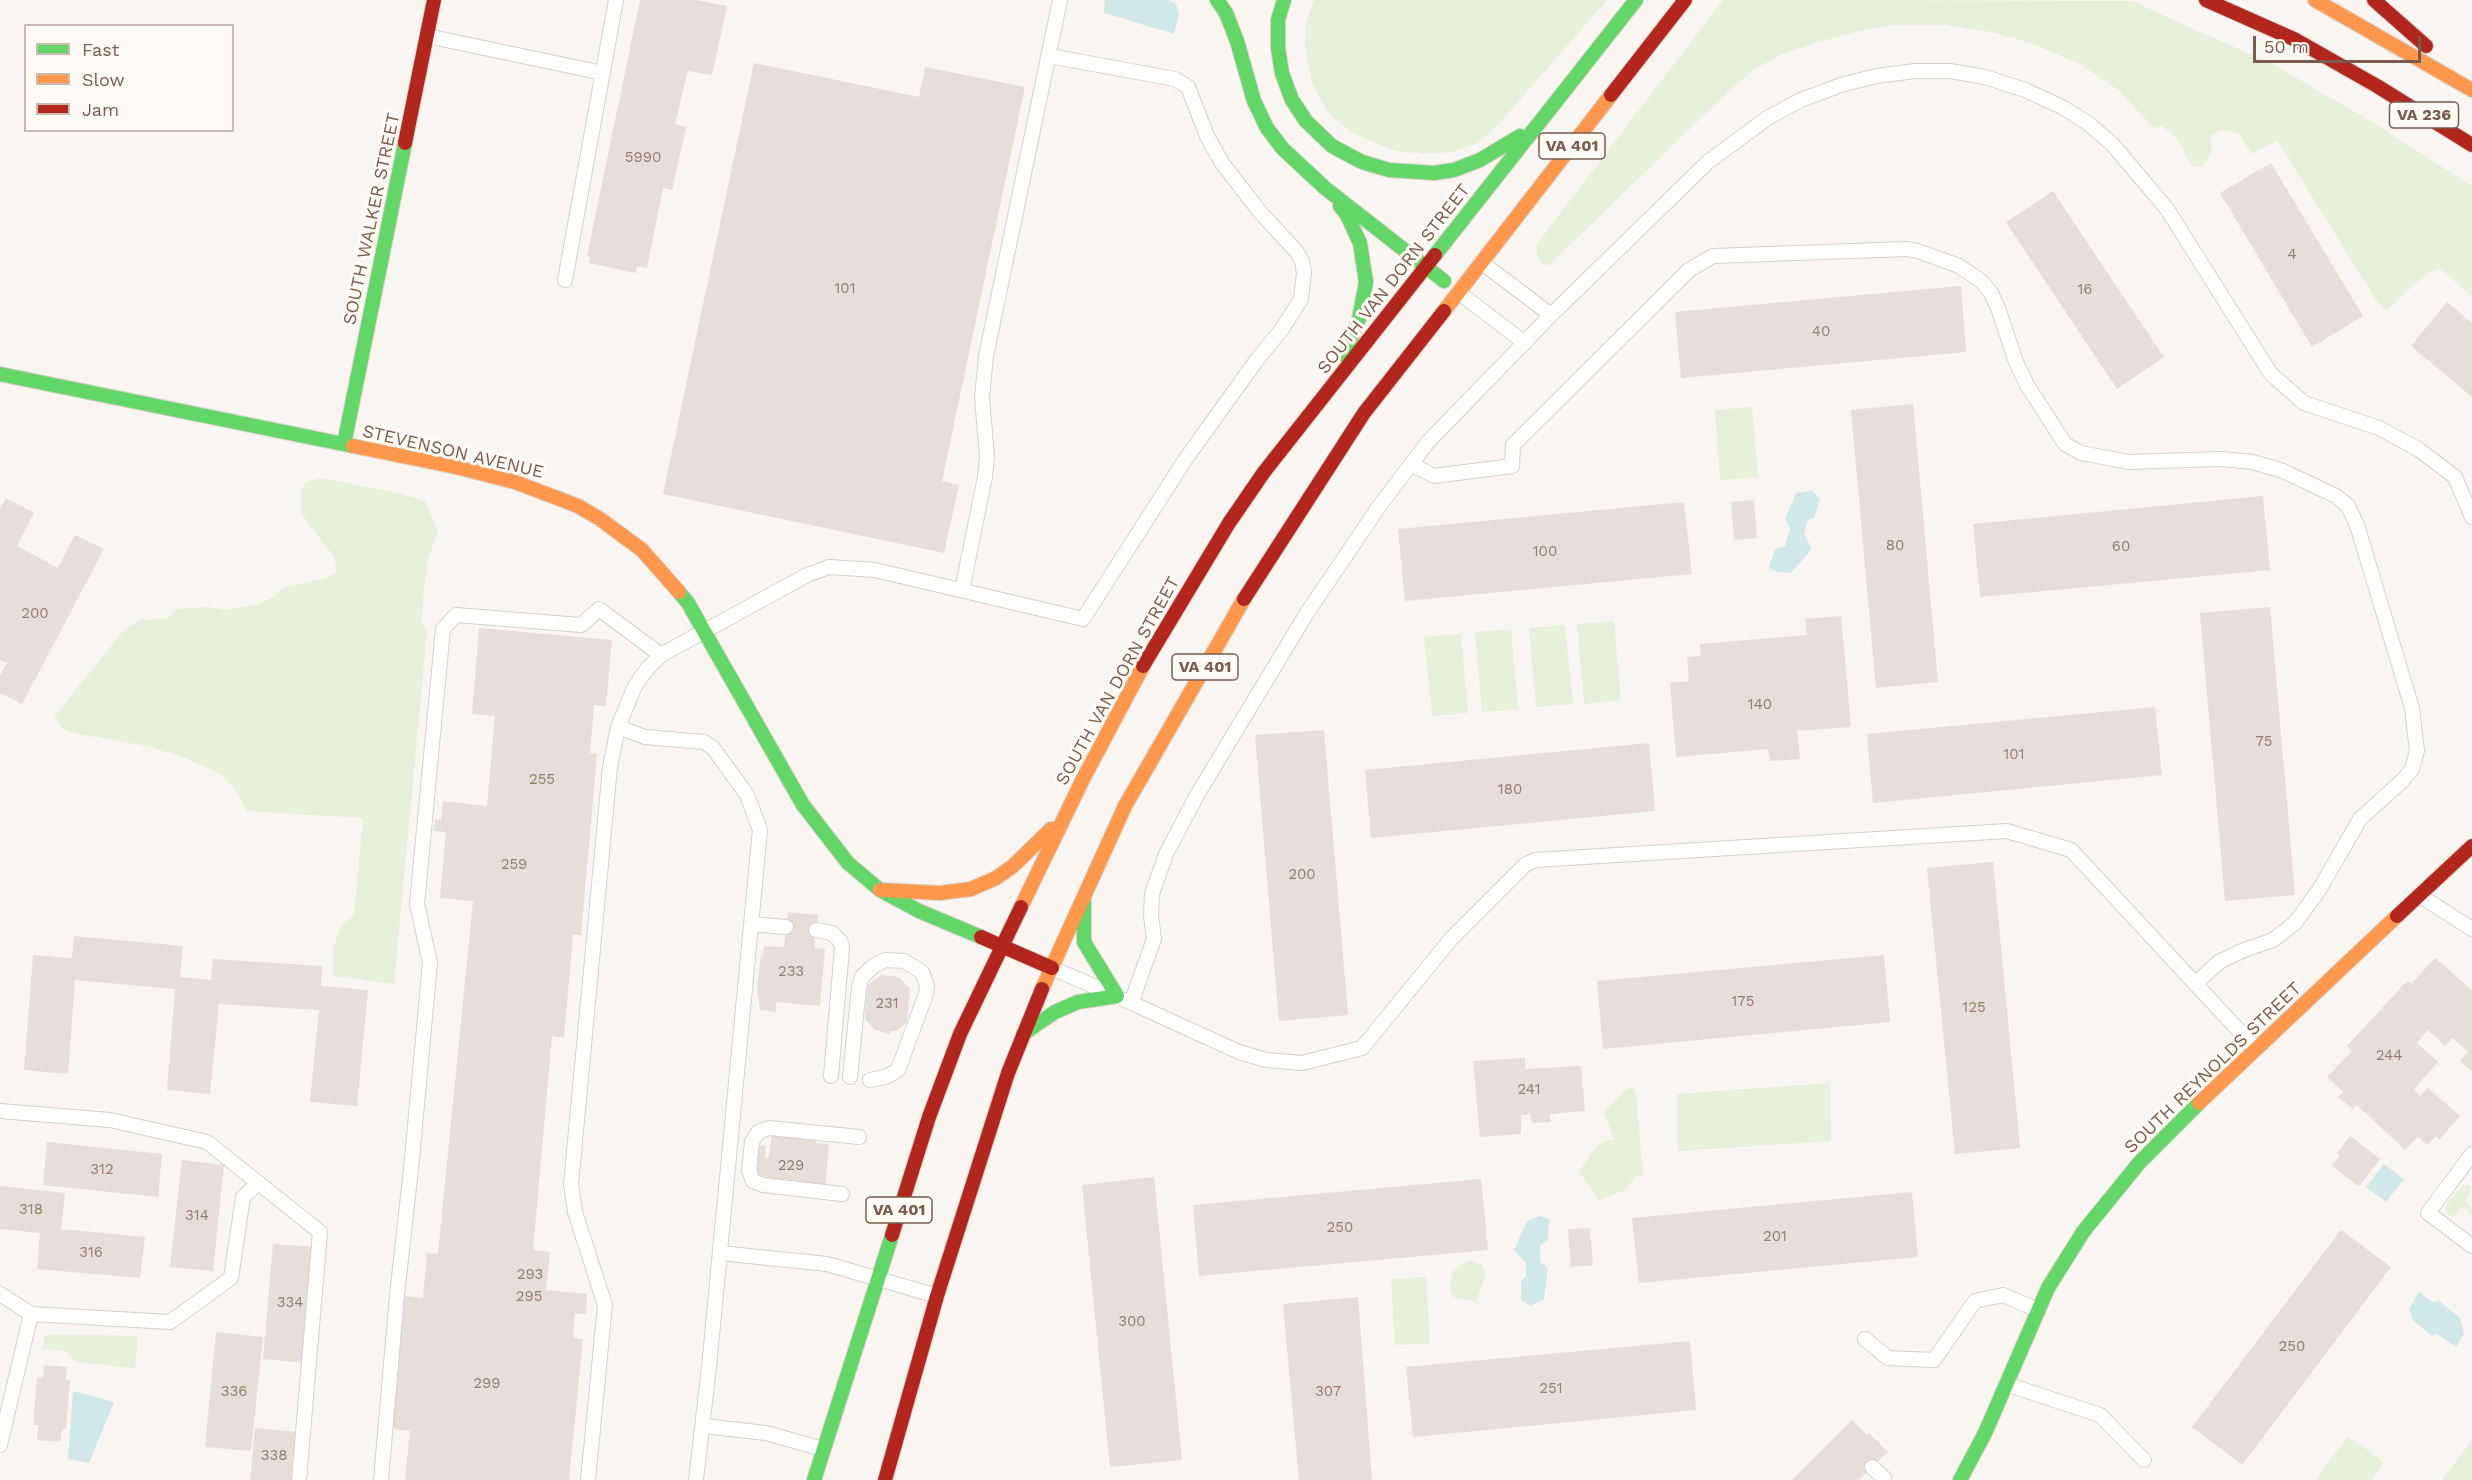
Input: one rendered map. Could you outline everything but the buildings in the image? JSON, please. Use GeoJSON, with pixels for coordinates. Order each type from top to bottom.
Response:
{"type":"FeatureCollection","features":[{"type":"Feature","properties":{"kind":"main road","name":"SOUTH WALKER STREET"},"geometry":{"type":"LineString","coordinates":[[344,444],[434,0]]}},
{"type":"Feature","properties":{"kind":"main road"},"geometry":{"type":"LineString","coordinates":[[1217,0],[1226,13],[1237,41],[1254,102],[1267,128],[1283,149],[1325,188],[1458,292]]}},
{"type":"Feature","properties":{"kind":"main road"},"geometry":{"type":"LineString","coordinates":[[1284,0],[1278,20],[1278,48],[1282,73],[1292,100],[1306,121],[1332,146],[1362,162],[1408,173],[1454,170],[1501,148],[1539,123]]}},
{"type":"Feature","properties":{"kind":"main road","name":"SOUTH VAN DORN STREET"},"geometry":{"type":"LineString","coordinates":[[814,1480],[928,1117],[960,1034],[1067,813],[1142,667],[1229,523],[1264,472],[1427,268],[1454,241],[1539,123],[1636,0]]}},
{"type":"Feature","properties":{"kind":"main road","name":"VA 401"},"geometry":{"type":"LineString","coordinates":[[885,1480],[989,1128],[1023,1034],[1125,806],[1242,603],[1364,413],[1458,292],[1477,259],[1685,0]]}},
{"type":"Feature","properties":{"kind":"main road","name":"VA 236"},"geometry":{"type":"LineString","coordinates":[[2206,0],[2296,40],[2377,86],[2472,145]]}},
{"type":"Feature","properties":{"kind":"main road","name":"VA 236"},"geometry":{"type":"LineString","coordinates":[[2315,0],[2472,89]]}},
{"type":"Feature","properties":{"kind":"main road"},"geometry":{"type":"LineString","coordinates":[[2374,0],[2472,89]]}},
{"type":"Feature","properties":{"kind":"main road"},"geometry":{"type":"LineString","coordinates":[[1325,188],[1347,214],[1354,229],[1362,251],[1366,282],[1359,319],[1329,390]]}},
{"type":"Feature","properties":{"kind":"main road","name":"STEVENSON AVENUE"},"geometry":{"type":"LineString","coordinates":[[0,374],[344,444],[515,482],[578,506],[642,550],[674,585],[706,631],[802,805],[836,849],[861,876],[880,890],[919,912],[1052,968]]}},
{"type":"Feature","properties":{"kind":"main road"},"geometry":{"type":"LineString","coordinates":[[880,890],[940,892],[972,889],[1012,866],[1067,813]]}},
{"type":"Feature","properties":{"kind":"main road","name":"SOUTH REYNOLDS STREET"},"geometry":{"type":"LineString","coordinates":[[1960,1480],[1986,1433],[2048,1288],[2082,1232],[2139,1163],[2188,1113],[2472,846]]}},
{"type":"Feature","properties":{"kind":"main road"},"geometry":{"type":"LineString","coordinates":[[1023,1034],[1055,1012],[1078,1002],[1117,996],[1084,942],[1085,893]]}},
{"type":"Feature","properties":{"kind":"lane"},"geometry":{"type":"LineString","coordinates":[[565,280],[616,0]]}},
{"type":"Feature","properties":{"kind":"lane"},"geometry":{"type":"LineString","coordinates":[[962,590],[985,477],[987,457],[982,398],[986,357],[1060,0]]}},
{"type":"Feature","properties":{"kind":"lane"},"geometry":{"type":"LineString","coordinates":[[427,36],[603,73]]}},
{"type":"Feature","properties":{"kind":"lane"},"geometry":{"type":"LineString","coordinates":[[588,1480],[605,1305],[574,1212],[571,1184],[610,767],[618,727],[635,686],[661,655],[807,576],[829,567],[842,566],[874,570],[1083,619],[1185,459],[1292,315],[1301,299],[1304,288],[1302,261],[1222,163],[1207,136],[1188,87],[1175,79],[1050,56]]}},
{"type":"Feature","properties":{"kind":"lane"},"geometry":{"type":"LineString","coordinates":[[1131,1004],[1154,939],[1152,894],[1166,854],[1197,795],[1307,613],[1380,505],[1411,464],[1443,424],[1709,160],[1769,117],[1801,100],[1840,85],[1876,76],[1915,71],[1950,71],[1985,78],[2025,90],[2062,107],[2089,124],[2114,145],[2167,208],[2271,374],[2304,403],[2379,428],[2418,448],[2455,477],[2472,517]]}},
{"type":"Feature","properties":{"kind":"lane"},"geometry":{"type":"LineString","coordinates":[[1411,464],[1434,476],[1512,466],[1513,445],[1689,270],[1713,256],[1907,249],[1918,250],[1959,266],[1981,281],[1991,292],[2016,362],[2065,444],[2081,453],[2129,462],[2220,459],[2253,462],[2283,471],[2336,496],[2348,506],[2357,525],[2412,708],[2416,751],[2412,769],[2360,819],[2319,890],[2295,923],[2273,940],[2219,962],[2195,984]]}},
{"type":"Feature","properties":{"kind":"lane"},"geometry":{"type":"LineString","coordinates":[[1477,259],[1551,315]]}},
{"type":"Feature","properties":{"kind":"lane"},"geometry":{"type":"LineString","coordinates":[[1458,292],[1525,343]]}},
{"type":"Feature","properties":{"kind":"lane"},"geometry":{"type":"LineString","coordinates":[[381,1480],[396,1295],[411,1169],[430,963],[417,904],[442,629],[456,615],[581,625],[599,609],[661,655]]}},
{"type":"Feature","properties":{"kind":"lane"},"geometry":{"type":"LineString","coordinates":[[618,727],[645,737],[704,742],[713,748],[747,795],[760,830],[704,1426],[696,1480]]}},
{"type":"Feature","properties":{"kind":"lane"},"geometry":{"type":"LineString","coordinates":[[1052,968],[1239,1052],[1266,1060],[1302,1063],[1362,1048],[1451,939],[1525,865],[1535,860],[2007,831],[2071,850],[2256,1049]]}},
{"type":"Feature","properties":{"kind":"lane"},"geometry":{"type":"LineString","coordinates":[[2419,895],[2472,929]]}},
{"type":"Feature","properties":{"kind":"lane"},"geometry":{"type":"LineString","coordinates":[[752,924],[786,927]]}},
{"type":"Feature","properties":{"kind":"lane"},"geometry":{"type":"LineString","coordinates":[[816,930],[832,933],[841,942],[842,948],[831,1076]]}},
{"type":"Feature","properties":{"kind":"lane"},"geometry":{"type":"LineString","coordinates":[[850,1077],[862,976],[885,960],[904,961],[916,966],[922,972],[927,986],[926,994],[898,1070],[886,1077],[870,1080]]}},
{"type":"Feature","properties":{"kind":"lane"},"geometry":{"type":"LineString","coordinates":[[0,1111],[110,1120],[207,1142],[320,1232],[299,1480]]}},
{"type":"Feature","properties":{"kind":"lane"},"geometry":{"type":"LineString","coordinates":[[842,1194],[770,1186],[753,1181],[749,1171],[752,1142],[758,1132],[769,1128],[859,1137]]}},
{"type":"Feature","properties":{"kind":"lane"},"geometry":{"type":"LineString","coordinates":[[2470,1160],[2428,1213],[2472,1246]]}},
{"type":"Feature","properties":{"kind":"lane"},"geometry":{"type":"LineString","coordinates":[[0,1294],[31,1314],[170,1322],[231,1278],[243,1197],[259,1183]]}},
{"type":"Feature","properties":{"kind":"lane"},"geometry":{"type":"LineString","coordinates":[[720,1253],[827,1264],[938,1296]]}},
{"type":"Feature","properties":{"kind":"lane"},"geometry":{"type":"LineString","coordinates":[[1865,1339],[1888,1358],[1934,1360],[1975,1301],[2003,1294],[2038,1310]]}},
{"type":"Feature","properties":{"kind":"lane"},"geometry":{"type":"LineString","coordinates":[[0,1445],[31,1314]]}},
{"type":"Feature","properties":{"kind":"lane"},"geometry":{"type":"LineString","coordinates":[[2006,1384],[2100,1415],[2144,1460]]}},
{"type":"Feature","properties":{"kind":"lane"},"geometry":{"type":"LineString","coordinates":[[704,1426],[766,1433],[824,1449]]}},
{"type":"Feature","properties":{"kind":"lane"},"geometry":{"type":"LineString","coordinates":[[1872,1467],[1884,1480]]}},
{"type":"Feature","properties":{"kind":"green space"},"geometry":{"type":"Polygon","coordinates":[[[1314,0],[1607,0],[1497,126],[1478,143],[1453,152],[1424,154],[1397,151],[1367,140],[1349,131],[1326,110],[1312,82],[1305,49],[1306,23],[1314,0]]]}},
{"type":"Feature","properties":{"kind":"green space"},"geometry":{"type":"Polygon","coordinates":[[[1723,0],[2132,1],[2276,66],[2372,122],[2472,186],[2472,297],[2440,268],[2428,272],[2386,311],[2376,300],[2277,140],[2252,154],[2239,134],[2221,129],[2210,136],[2212,148],[2208,160],[2201,166],[2191,166],[2177,138],[2162,126],[2153,128],[2120,91],[2080,64],[2033,44],[1992,32],[1943,25],[1895,25],[1859,31],[1780,55],[1755,69],[1733,87],[1548,266],[1541,263],[1537,255],[1537,245],[1542,237],[1723,0]]]}},
{"type":"Feature","properties":{"kind":"green space"},"geometry":{"type":"Polygon","coordinates":[[[1752,407],[1758,477],[1720,480],[1715,410],[1752,407]]]}},
{"type":"Feature","properties":{"kind":"green space"},"geometry":{"type":"Polygon","coordinates":[[[321,478],[425,501],[438,532],[428,559],[423,598],[422,620],[427,631],[394,984],[333,976],[333,951],[337,937],[342,924],[354,916],[363,818],[247,811],[234,788],[222,775],[188,759],[147,746],[72,733],[61,727],[54,717],[123,631],[140,620],[165,619],[178,609],[206,607],[227,610],[256,605],[274,597],[283,588],[326,578],[336,572],[335,558],[301,514],[301,490],[306,482],[321,478]]]}},
{"type":"Feature","properties":{"kind":"green space"},"geometry":{"type":"Polygon","coordinates":[[[1614,621],[1621,700],[1584,704],[1577,624],[1614,621]]]}},
{"type":"Feature","properties":{"kind":"green space"},"geometry":{"type":"Polygon","coordinates":[[[1565,625],[1573,704],[1536,707],[1529,628],[1565,625]]]}},
{"type":"Feature","properties":{"kind":"green space"},"geometry":{"type":"Polygon","coordinates":[[[1511,629],[1518,709],[1482,712],[1475,632],[1511,629]]]}},
{"type":"Feature","properties":{"kind":"green space"},"geometry":{"type":"Polygon","coordinates":[[[1461,634],[1468,713],[1432,716],[1424,637],[1461,634]]]}},
{"type":"Feature","properties":{"kind":"green space"},"geometry":{"type":"Polygon","coordinates":[[[1830,1083],[1831,1141],[1678,1151],[1677,1094],[1830,1083]]]}},
{"type":"Feature","properties":{"kind":"green space"},"geometry":{"type":"Polygon","coordinates":[[[1633,1088],[1636,1093],[1643,1176],[1636,1176],[1625,1190],[1599,1200],[1579,1172],[1592,1152],[1604,1141],[1614,1140],[1604,1112],[1627,1089],[1633,1088]]]}},
{"type":"Feature","properties":{"kind":"green space"},"geometry":{"type":"Polygon","coordinates":[[[2463,1185],[2470,1185],[2471,1191],[2464,1201],[2472,1208],[2472,1214],[2462,1207],[2455,1216],[2449,1215],[2445,1206],[2463,1185]]]}},
{"type":"Feature","properties":{"kind":"green space"},"geometry":{"type":"Polygon","coordinates":[[[1470,1260],[1481,1264],[1486,1273],[1476,1302],[1453,1297],[1449,1286],[1453,1271],[1470,1260]]]}},
{"type":"Feature","properties":{"kind":"green space"},"geometry":{"type":"Polygon","coordinates":[[[1426,1277],[1430,1343],[1395,1345],[1391,1279],[1426,1277]]]}},
{"type":"Feature","properties":{"kind":"green space"},"geometry":{"type":"Polygon","coordinates":[[[49,1334],[138,1336],[135,1368],[75,1362],[66,1351],[43,1349],[44,1337],[49,1334]]]}},
{"type":"Feature","properties":{"kind":"green space"},"geometry":{"type":"Polygon","coordinates":[[[2348,1436],[2384,1462],[2371,1480],[2315,1480],[2348,1436]]]}},
{"type":"Feature","properties":{"kind":"green space"},"geometry":{"type":"Polygon","coordinates":[[[2472,1440],[2472,1480],[2442,1480],[2472,1440]]]}},
{"type":"Feature","properties":{"kind":"water"},"geometry":{"type":"Polygon","coordinates":[[[1105,0],[1169,0],[1176,4],[1179,14],[1174,34],[1104,13],[1105,0]]]}},
{"type":"Feature","properties":{"kind":"water"},"geometry":{"type":"Polygon","coordinates":[[[1812,491],[1820,499],[1814,518],[1808,520],[1804,534],[1812,549],[1791,573],[1776,572],[1769,567],[1775,549],[1785,546],[1790,528],[1785,519],[1796,493],[1812,491]]]}},
{"type":"Feature","properties":{"kind":"water"},"geometry":{"type":"Polygon","coordinates":[[[2384,1164],[2404,1179],[2386,1202],[2366,1187],[2384,1164]]]}},
{"type":"Feature","properties":{"kind":"water"},"geometry":{"type":"Polygon","coordinates":[[[1540,1216],[1549,1219],[1548,1240],[1540,1245],[1540,1262],[1548,1269],[1544,1299],[1531,1306],[1521,1300],[1521,1281],[1526,1276],[1526,1263],[1514,1250],[1527,1221],[1540,1216]]]}},
{"type":"Feature","properties":{"kind":"water"},"geometry":{"type":"Polygon","coordinates":[[[2419,1292],[2433,1302],[2438,1300],[2460,1318],[2464,1334],[2456,1347],[2437,1334],[2432,1336],[2413,1320],[2409,1309],[2419,1292]]]}},
{"type":"Feature","properties":{"kind":"water"},"geometry":{"type":"Polygon","coordinates":[[[73,1391],[114,1402],[89,1463],[68,1459],[73,1391]]]}},
{"type":"Feature","properties":{"kind":"traffic: fast"},"geometry":{"type":"LineString","coordinates":[[1217,0],[1226,13],[1237,41],[1254,101],[1267,128],[1283,149],[1325,188],[1444,281]]}},
{"type":"Feature","properties":{"kind":"traffic: fast"},"geometry":{"type":"LineString","coordinates":[[1284,0],[1278,20],[1278,48],[1282,73],[1292,100],[1306,121],[1332,146],[1362,162],[1389,170],[1434,173],[1454,170],[1480,160],[1520,136]]}},
{"type":"Feature","properties":{"kind":"traffic: fast"},"geometry":{"type":"LineString","coordinates":[[1435,255],[1636,0]]}},
{"type":"Feature","properties":{"kind":"traffic: fast"},"geometry":{"type":"LineString","coordinates":[[344,444],[405,143]]}},
{"type":"Feature","properties":{"kind":"traffic: fast"},"geometry":{"type":"LineString","coordinates":[[1340,206],[1347,215],[1360,243],[1366,282],[1359,319],[1344,355]]}},
{"type":"Feature","properties":{"kind":"traffic: fast"},"geometry":{"type":"LineString","coordinates":[[0,374],[353,446]]}},
{"type":"Feature","properties":{"kind":"traffic: fast"},"geometry":{"type":"LineString","coordinates":[[679,592],[688,603],[803,805],[848,863],[880,890],[919,911],[981,937]]}},
{"type":"Feature","properties":{"kind":"traffic: fast"},"geometry":{"type":"LineString","coordinates":[[1023,1034],[1055,1012],[1078,1002],[1117,996],[1084,942],[1084,901]]}},
{"type":"Feature","properties":{"kind":"traffic: fast"},"geometry":{"type":"LineString","coordinates":[[1960,1480],[1985,1433],[2048,1288],[2083,1232],[2139,1163],[2199,1103]]}},
{"type":"Feature","properties":{"kind":"traffic: fast"},"geometry":{"type":"LineString","coordinates":[[814,1480],[892,1235]]}},
{"type":"Feature","properties":{"kind":"traffic: slow"},"geometry":{"type":"LineString","coordinates":[[2315,0],[2472,90]]}},
{"type":"Feature","properties":{"kind":"traffic: slow"},"geometry":{"type":"LineString","coordinates":[[1444,311],[1611,95]]}},
{"type":"Feature","properties":{"kind":"traffic: slow"},"geometry":{"type":"LineString","coordinates":[[353,446],[456,467],[515,482],[578,506],[642,550],[679,592]]}},
{"type":"Feature","properties":{"kind":"traffic: slow"},"geometry":{"type":"LineString","coordinates":[[1042,989],[1125,806],[1244,599]]}},
{"type":"Feature","properties":{"kind":"traffic: slow"},"geometry":{"type":"LineString","coordinates":[[1021,907],[1083,779],[1143,666]]}},
{"type":"Feature","properties":{"kind":"traffic: slow"},"geometry":{"type":"LineString","coordinates":[[880,890],[940,893],[971,889],[996,878],[1013,866],[1051,829]]}},
{"type":"Feature","properties":{"kind":"traffic: slow"},"geometry":{"type":"LineString","coordinates":[[2199,1103],[2397,916]]}},
{"type":"Feature","properties":{"kind":"traffic: jam"},"geometry":{"type":"LineString","coordinates":[[405,143],[434,0]]}},
{"type":"Feature","properties":{"kind":"traffic: jam"},"geometry":{"type":"LineString","coordinates":[[1611,95],[1685,0]]}},
{"type":"Feature","properties":{"kind":"traffic: jam"},"geometry":{"type":"LineString","coordinates":[[2206,0],[2296,40],[2377,86],[2472,145]]}},
{"type":"Feature","properties":{"kind":"traffic: jam"},"geometry":{"type":"LineString","coordinates":[[2374,0],[2426,46]]}},
{"type":"Feature","properties":{"kind":"traffic: jam"},"geometry":{"type":"LineString","coordinates":[[1143,666],[1229,523],[1264,472],[1435,255]]}},
{"type":"Feature","properties":{"kind":"traffic: jam"},"geometry":{"type":"LineString","coordinates":[[1244,599],[1364,413],[1444,311]]}},
{"type":"Feature","properties":{"kind":"traffic: jam"},"geometry":{"type":"LineString","coordinates":[[2397,916],[2472,846]]}},
{"type":"Feature","properties":{"kind":"traffic: jam"},"geometry":{"type":"LineString","coordinates":[[892,1235],[929,1117],[960,1034],[1021,907]]}},
{"type":"Feature","properties":{"kind":"traffic: jam"},"geometry":{"type":"LineString","coordinates":[[981,937],[1052,968]]}},
{"type":"Feature","properties":{"kind":"traffic: jam"},"geometry":{"type":"LineString","coordinates":[[885,1480],[937,1296],[1008,1073],[1042,989]]}}]}
